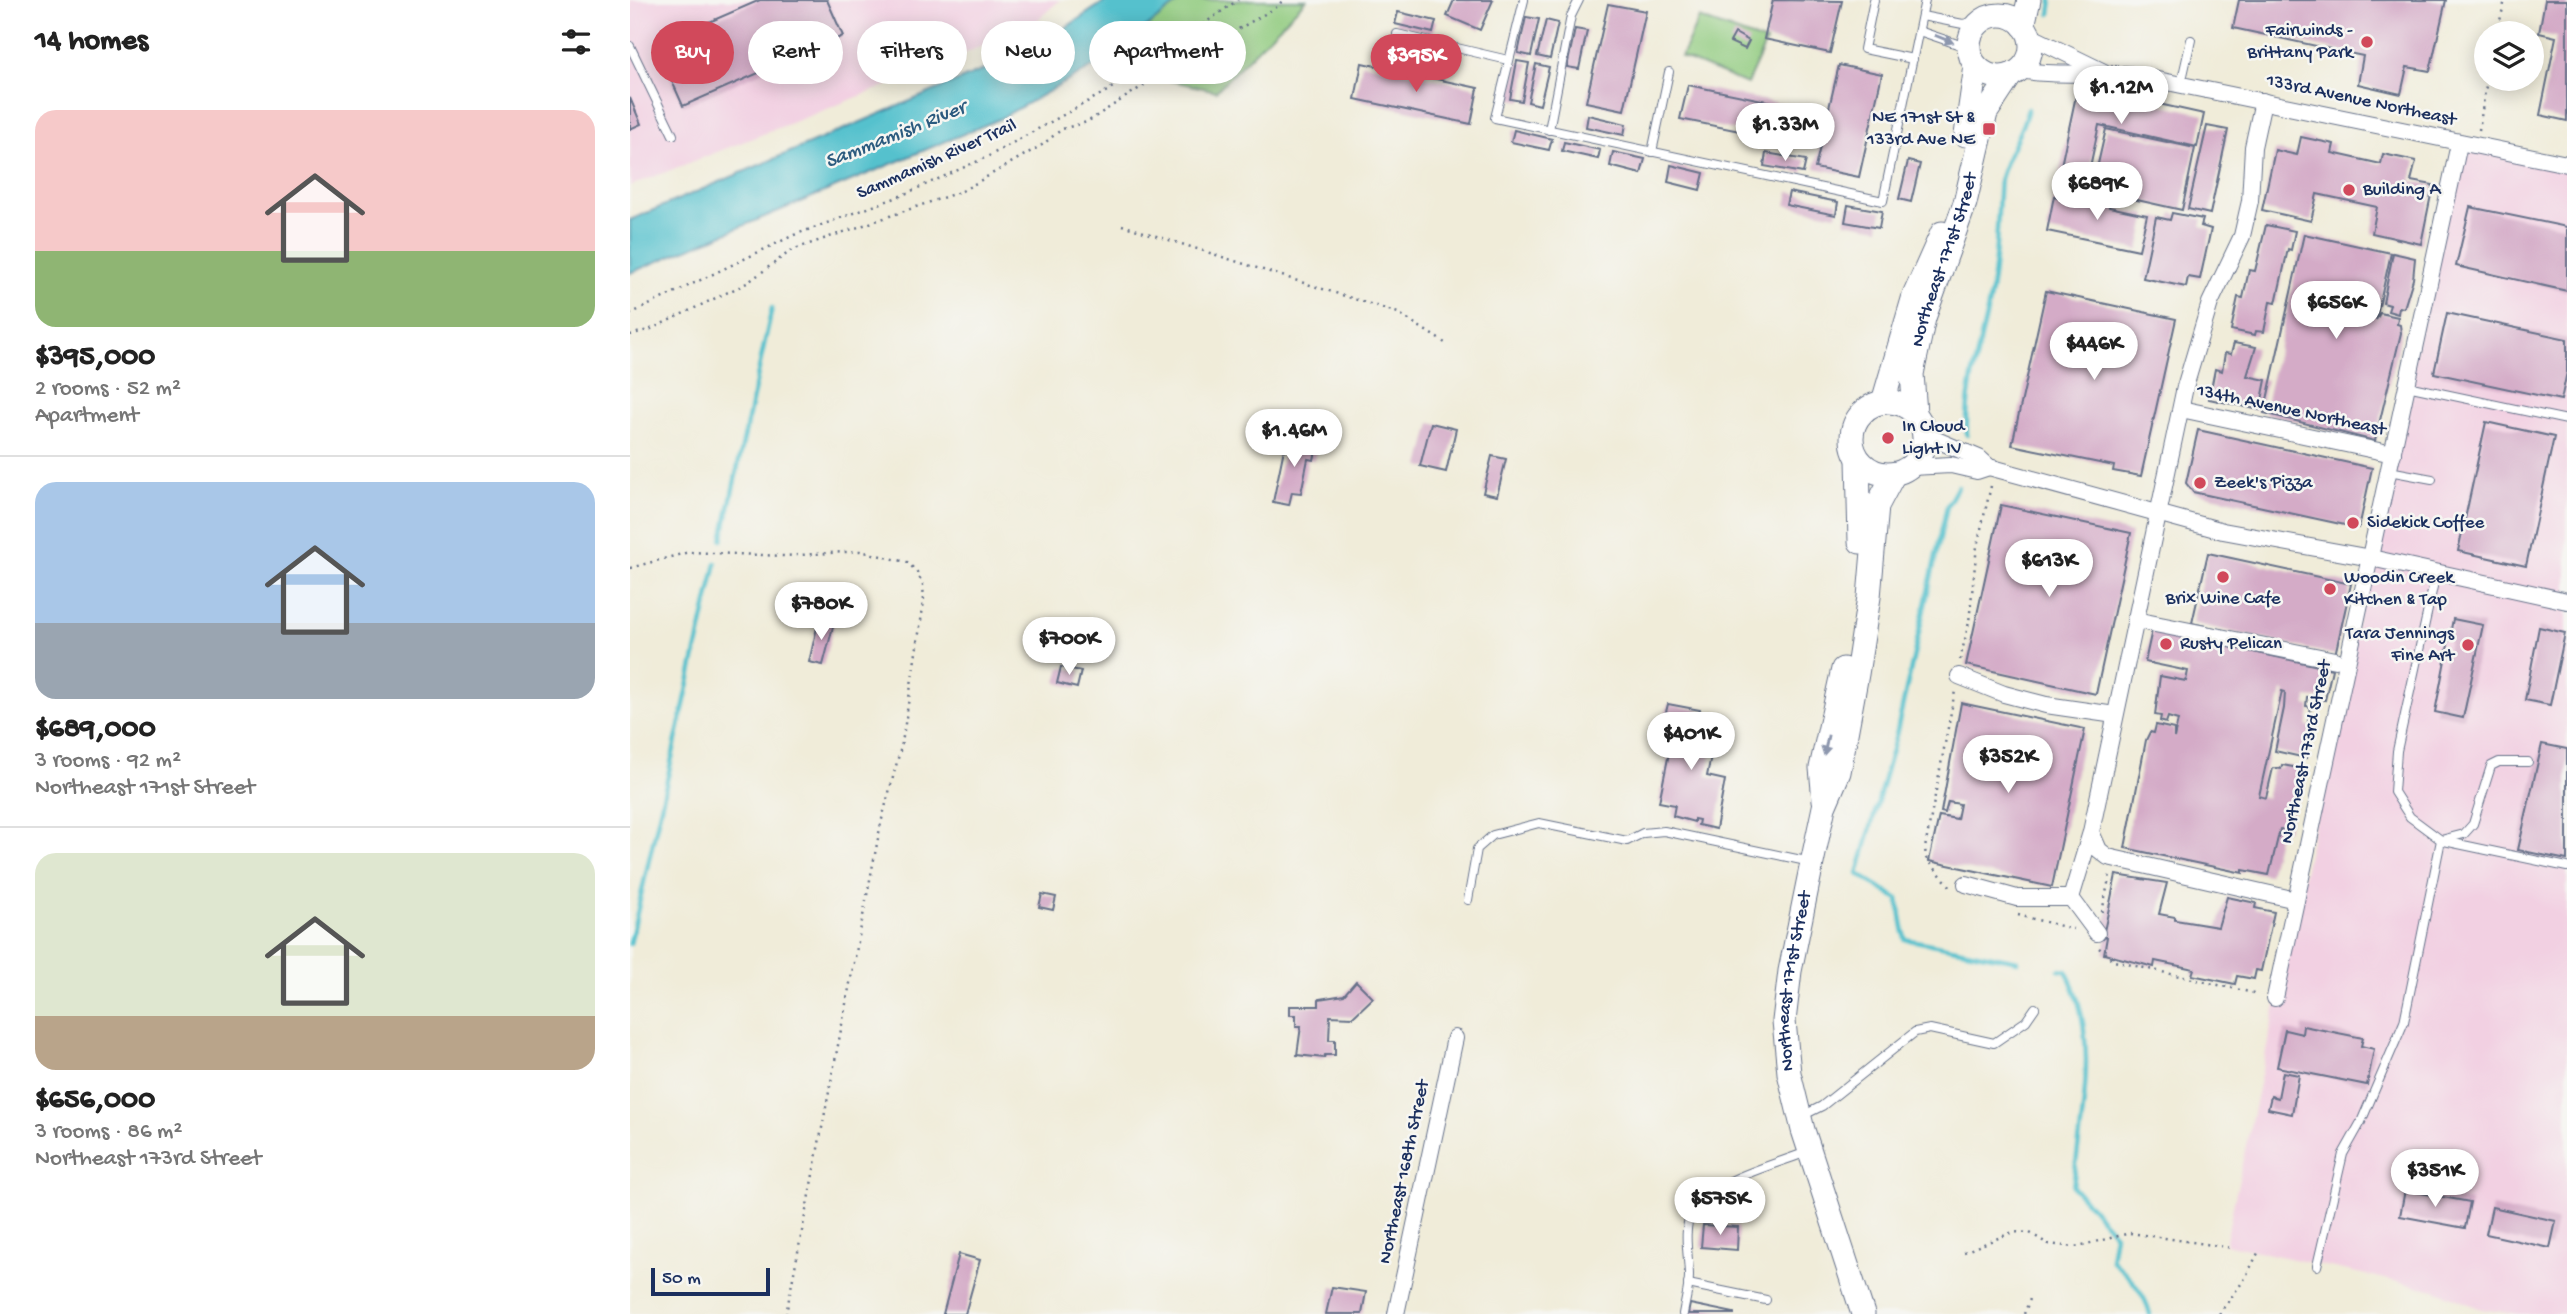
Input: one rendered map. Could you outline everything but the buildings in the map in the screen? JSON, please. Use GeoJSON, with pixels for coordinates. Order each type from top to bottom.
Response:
{"type":"FeatureCollection","features":[{"type":"Feature","properties":{"kind":"main road"},"geometry":{"type":"LineString","coordinates":[[2026,30],[2007,16],[1992,12],[1972,31],[1972,57],[1992,76],[2015,72],[2030,54],[2026,30],[2029,0]]}},
{"type":"Feature","properties":{"kind":"main road","name":"Northeast 171st Street"},"geometry":{"type":"LineString","coordinates":[[1883,402],[1914,296],[1941,237],[1949,207],[1971,108],[1972,57]]}},
{"type":"Feature","properties":{"kind":"main road","name":"Northeast 171st Street"},"geometry":{"type":"LineString","coordinates":[[1915,413],[1912,374],[1924,318],[1965,203],[1986,113],[2015,72]]}},
{"type":"Feature","properties":{"kind":"main road"},"geometry":{"type":"LineString","coordinates":[[1883,402],[1895,402],[1915,413],[1925,435],[1919,458],[1903,470],[1877,473],[1858,459],[1853,448],[1855,423],[1862,412],[1883,402]]}},
{"type":"Feature","properties":{"kind":"main road","name":"Northeast 171st Street"},"geometry":{"type":"LineString","coordinates":[[1824,807],[1821,768],[1860,566],[1858,459]]}},
{"type":"Feature","properties":{"kind":"main road","name":"Northeast 171st Street"},"geometry":{"type":"LineString","coordinates":[[1863,1314],[1800,1118],[1788,1073],[1784,1021],[1790,971],[1812,863],[1824,807],[1839,772],[1857,674],[1869,597],[1877,506],[1903,470]]}},
{"type":"Feature","properties":{"kind":"street","name":"133rd Avenue Northeast"},"geometry":{"type":"LineString","coordinates":[[2026,30],[2104,72]]}},
{"type":"Feature","properties":{"kind":"street","name":"133rd Avenue Northeast"},"geometry":{"type":"LineString","coordinates":[[2015,72],[2104,72],[2181,84],[2459,144],[2567,164]]}},
{"type":"Feature","properties":{"kind":"street"},"geometry":{"type":"LineString","coordinates":[[2071,898],[2091,832],[2181,409],[2210,303],[2242,236],[2250,201],[2253,147],[2263,102]]}},
{"type":"Feature","properties":{"kind":"street","name":"Northeast 173rd Street"},"geometry":{"type":"LineString","coordinates":[[2276,998],[2459,144]]}},
{"type":"Feature","properties":{"kind":"street","name":"134th Avenue Northeast"},"geometry":{"type":"LineString","coordinates":[[2181,409],[2393,454]]}},
{"type":"Feature","properties":{"kind":"street"},"geometry":{"type":"LineString","coordinates":[[1925,435],[1979,458],[1989,467],[2158,514],[2284,544],[2371,558],[2567,601]]}},
{"type":"Feature","properties":{"kind":"street"},"geometry":{"type":"LineString","coordinates":[[1903,470],[1951,465],[1976,471],[1989,467]]}},
{"type":"Feature","properties":{"kind":"street"},"geometry":{"type":"LineString","coordinates":[[2135,620],[2335,660]]}},
{"type":"Feature","properties":{"kind":"street"},"geometry":{"type":"LineString","coordinates":[[1959,676],[2004,694],[2036,702],[2115,715]]}},
{"type":"Feature","properties":{"kind":"street"},"geometry":{"type":"LineString","coordinates":[[2091,832],[2099,850],[2122,861],[2296,900]]}},
{"type":"Feature","properties":{"kind":"street"},"geometry":{"type":"LineString","coordinates":[[1959,886],[2035,901],[2071,898]]}},
{"type":"Feature","properties":{"kind":"street"},"geometry":{"type":"LineString","coordinates":[[2071,898],[2096,936]]}},
{"type":"Feature","properties":{"kind":"street","name":"Northeast 168th Street"},"geometry":{"type":"LineString","coordinates":[[1396,1314],[1455,1038]]}},
{"type":"Feature","properties":{"kind":"lane"},"geometry":{"type":"LineString","coordinates":[[1524,0],[1494,118],[1883,201],[1925,0]]}},
{"type":"Feature","properties":{"kind":"lane"},"geometry":{"type":"LineString","coordinates":[[1549,130],[1571,16],[1579,0]]}},
{"type":"Feature","properties":{"kind":"lane"},"geometry":{"type":"LineString","coordinates":[[1874,0],[1864,49],[1913,59]]}},
{"type":"Feature","properties":{"kind":"lane"},"geometry":{"type":"LineString","coordinates":[[1922,16],[1963,24],[1992,12]]}},
{"type":"Feature","properties":{"kind":"lane"},"geometry":{"type":"LineString","coordinates":[[1919,31],[1972,57]]}},
{"type":"Feature","properties":{"kind":"lane"},"geometry":{"type":"LineString","coordinates":[[1397,34],[1508,60]]}},
{"type":"Feature","properties":{"kind":"lane"},"geometry":{"type":"LineString","coordinates":[[2181,84],[2191,40]]}},
{"type":"Feature","properties":{"kind":"lane"},"geometry":{"type":"LineString","coordinates":[[630,46],[673,135]]}},
{"type":"Feature","properties":{"kind":"lane"},"geometry":{"type":"LineString","coordinates":[[1652,152],[1669,72]]}},
{"type":"Feature","properties":{"kind":"lane"},"geometry":{"type":"LineString","coordinates":[[2407,386],[2567,420]]}},
{"type":"Feature","properties":{"kind":"lane"},"geometry":{"type":"LineString","coordinates":[[2389,471],[2432,479]]}},
{"type":"Feature","properties":{"kind":"lane"},"geometry":{"type":"LineString","coordinates":[[2436,573],[2398,751],[2395,792],[2410,817],[2441,840],[2567,867]]}},
{"type":"Feature","properties":{"kind":"lane"},"geometry":{"type":"LineString","coordinates":[[2441,840],[2464,834],[2473,824],[2491,766],[2499,762],[2528,762]]}},
{"type":"Feature","properties":{"kind":"lane"},"geometry":{"type":"LineString","coordinates":[[1468,900],[1477,849],[1493,835],[1539,823],[1627,841],[1643,833],[1664,831],[1812,863]]}},
{"type":"Feature","properties":{"kind":"lane"},"geometry":{"type":"LineString","coordinates":[[2317,1266],[2343,1154],[2361,1122],[2404,1022],[2441,840]]}},
{"type":"Feature","properties":{"kind":"lane"},"geometry":{"type":"LineString","coordinates":[[1800,1118],[1822,1106],[1915,1032],[1930,1029],[1994,1043],[2025,1021],[2035,1008]]}},
{"type":"Feature","properties":{"kind":"lane"},"geometry":{"type":"LineString","coordinates":[[1683,1314],[1688,1284],[1686,1246],[1692,1212],[1710,1193],[1749,1174],[1810,1151]]}},
{"type":"Feature","properties":{"kind":"lane"},"geometry":{"type":"LineString","coordinates":[[1688,1284],[1766,1300]]}},
{"type":"Feature","properties":{"kind":"path","name":"Sammamish River Trail"},"geometry":{"type":"LineString","coordinates":[[630,314],[794,234],[898,197],[987,157],[1107,91],[1238,0]]}},
{"type":"Feature","properties":{"kind":"path"},"geometry":{"type":"LineString","coordinates":[[630,335],[650,329],[747,283],[792,250],[962,191],[1041,145],[1062,128],[1087,122],[1177,64],[1277,7],[1283,0]]}},
{"type":"Feature","properties":{"kind":"path"},"geometry":{"type":"LineString","coordinates":[[2500,21],[2505,0]]}},
{"type":"Feature","properties":{"kind":"path"},"geometry":{"type":"LineString","coordinates":[[2478,138],[2485,91]]}},
{"type":"Feature","properties":{"kind":"path"},"geometry":{"type":"LineString","coordinates":[[1122,225],[1398,313],[1445,343]]}},
{"type":"Feature","properties":{"kind":"path"},"geometry":{"type":"LineString","coordinates":[[1959,886],[1926,858],[1925,848],[1969,622],[1977,546],[1991,486]]}},
{"type":"Feature","properties":{"kind":"path"},"geometry":{"type":"LineString","coordinates":[[630,568],[689,552],[783,556],[860,551],[907,562],[917,572],[923,585],[924,601],[902,743],[881,823],[786,1314]]}},
{"type":"Feature","properties":{"kind":"path"},"geometry":{"type":"LineString","coordinates":[[2111,871],[2096,936],[2105,956],[2114,961],[2276,998]]}},
{"type":"Feature","properties":{"kind":"path"},"geometry":{"type":"LineString","coordinates":[[2010,912],[2096,936]]}},
{"type":"Feature","properties":{"kind":"path"},"geometry":{"type":"LineString","coordinates":[[1964,1252],[2012,1232],[2030,1234],[2048,1244],[2075,1247],[2130,1233],[2233,1248]]}},
{"type":"Feature","properties":{"kind":"path"},"geometry":{"type":"LineString","coordinates":[[2219,1314],[2244,1280],[2258,1253]]}},
{"type":"Feature","properties":{"kind":"path"},"geometry":{"type":"LineString","coordinates":[[2024,1314],[2029,1299]]}},
{"type":"Feature","properties":{"kind":"shaded area"},"geometry":{"type":"Polygon","coordinates":[[[630,0],[1060,0],[1036,21],[981,21],[981,46],[967,52],[967,21],[857,21],[857,84],[891,84],[630,186],[630,0]]]}},
{"type":"Feature","properties":{"kind":"shaded area"},"geometry":{"type":"Polygon","coordinates":[[[2459,144],[2567,164],[2567,1314],[2518,1314],[2481,1309],[2435,1290],[2225,1244],[2459,144]]]}},
{"type":"Feature","properties":{"kind":"green space"},"geometry":{"type":"Polygon","coordinates":[[[1182,0],[1306,0],[1246,61],[1246,21],[1154,21],[1182,0]]]}},
{"type":"Feature","properties":{"kind":"green space"},"geometry":{"type":"Polygon","coordinates":[[[1699,18],[1766,42],[1747,84],[1681,57],[1699,18]]]}},
{"type":"Feature","properties":{"kind":"green space"},"geometry":{"type":"Polygon","coordinates":[[[1185,84],[1223,84],[1216,91],[1185,84]]]}},
{"type":"Feature","properties":{"kind":"water"},"geometry":{"type":"Polygon","coordinates":[[[1107,0],[1182,0],[1154,21],[1089,21],[1089,69],[1075,77],[1075,21],[1107,0]]]}},
{"type":"Feature","properties":{"kind":"water","name":"Sammamish River"},"geometry":{"type":"Polygon","coordinates":[[[981,71],[981,84],[1062,84],[999,119],[630,273],[630,220],[950,84],[967,84],[967,77],[981,71]]]}},
{"type":"Feature","properties":{"kind":"waterway"},"geometry":{"type":"LineString","coordinates":[[2050,14],[2052,0]]}},
{"type":"Feature","properties":{"kind":"waterway"},"geometry":{"type":"LineString","coordinates":[[1967,435],[1968,401],[1994,272],[2000,178],[2028,109]]}},
{"type":"Feature","properties":{"kind":"waterway"},"geometry":{"type":"LineString","coordinates":[[722,540],[772,308]]}},
{"type":"Feature","properties":{"kind":"waterway"},"geometry":{"type":"LineString","coordinates":[[1958,486],[1947,506],[1896,735],[1858,874],[1898,899],[1905,939],[2018,961]]}},
{"type":"Feature","properties":{"kind":"waterway"},"geometry":{"type":"LineString","coordinates":[[630,944],[716,563]]}},
{"type":"Feature","properties":{"kind":"waterway"},"geometry":{"type":"LineString","coordinates":[[2059,970],[2066,971],[2077,996],[2086,1049],[2084,1105],[2073,1187],[2115,1234],[2111,1259],[2140,1291],[2150,1314]]}},
{"type":"Feature","properties":{"kind":"place","name":"Fairwinds - Brittany Park"},"geometry":{"type":"Point","coordinates":[2367,42]}},
{"type":"Feature","properties":{"kind":"place","name":"NE 171st St & 133rd Ave NE"},"geometry":{"type":"Point","coordinates":[1989,129]}},
{"type":"Feature","properties":{"kind":"place","name":"Building A"},"geometry":{"type":"Point","coordinates":[2349,190]}},
{"type":"Feature","properties":{"kind":"place","name":"In Cloud Light IV"},"geometry":{"type":"Point","coordinates":[1888,438]}},
{"type":"Feature","properties":{"kind":"place","name":"Zeek's Pizza"},"geometry":{"type":"Point","coordinates":[2200,483]}},
{"type":"Feature","properties":{"kind":"place","name":"Sidekick Coffee"},"geometry":{"type":"Point","coordinates":[2353,523]}},
{"type":"Feature","properties":{"kind":"place","name":"Brix Wine Cafe"},"geometry":{"type":"Point","coordinates":[2223,577]}},
{"type":"Feature","properties":{"kind":"place","name":"Woodin Creek Kitchen & Tap"},"geometry":{"type":"Point","coordinates":[2330,589]}},
{"type":"Feature","properties":{"kind":"place","name":"Rusty Pelican"},"geometry":{"type":"Point","coordinates":[2166,644]}},
{"type":"Feature","properties":{"kind":"place","name":"Tara Jennings Fine Art"},"geometry":{"type":"Point","coordinates":[2468,645]}}]}
